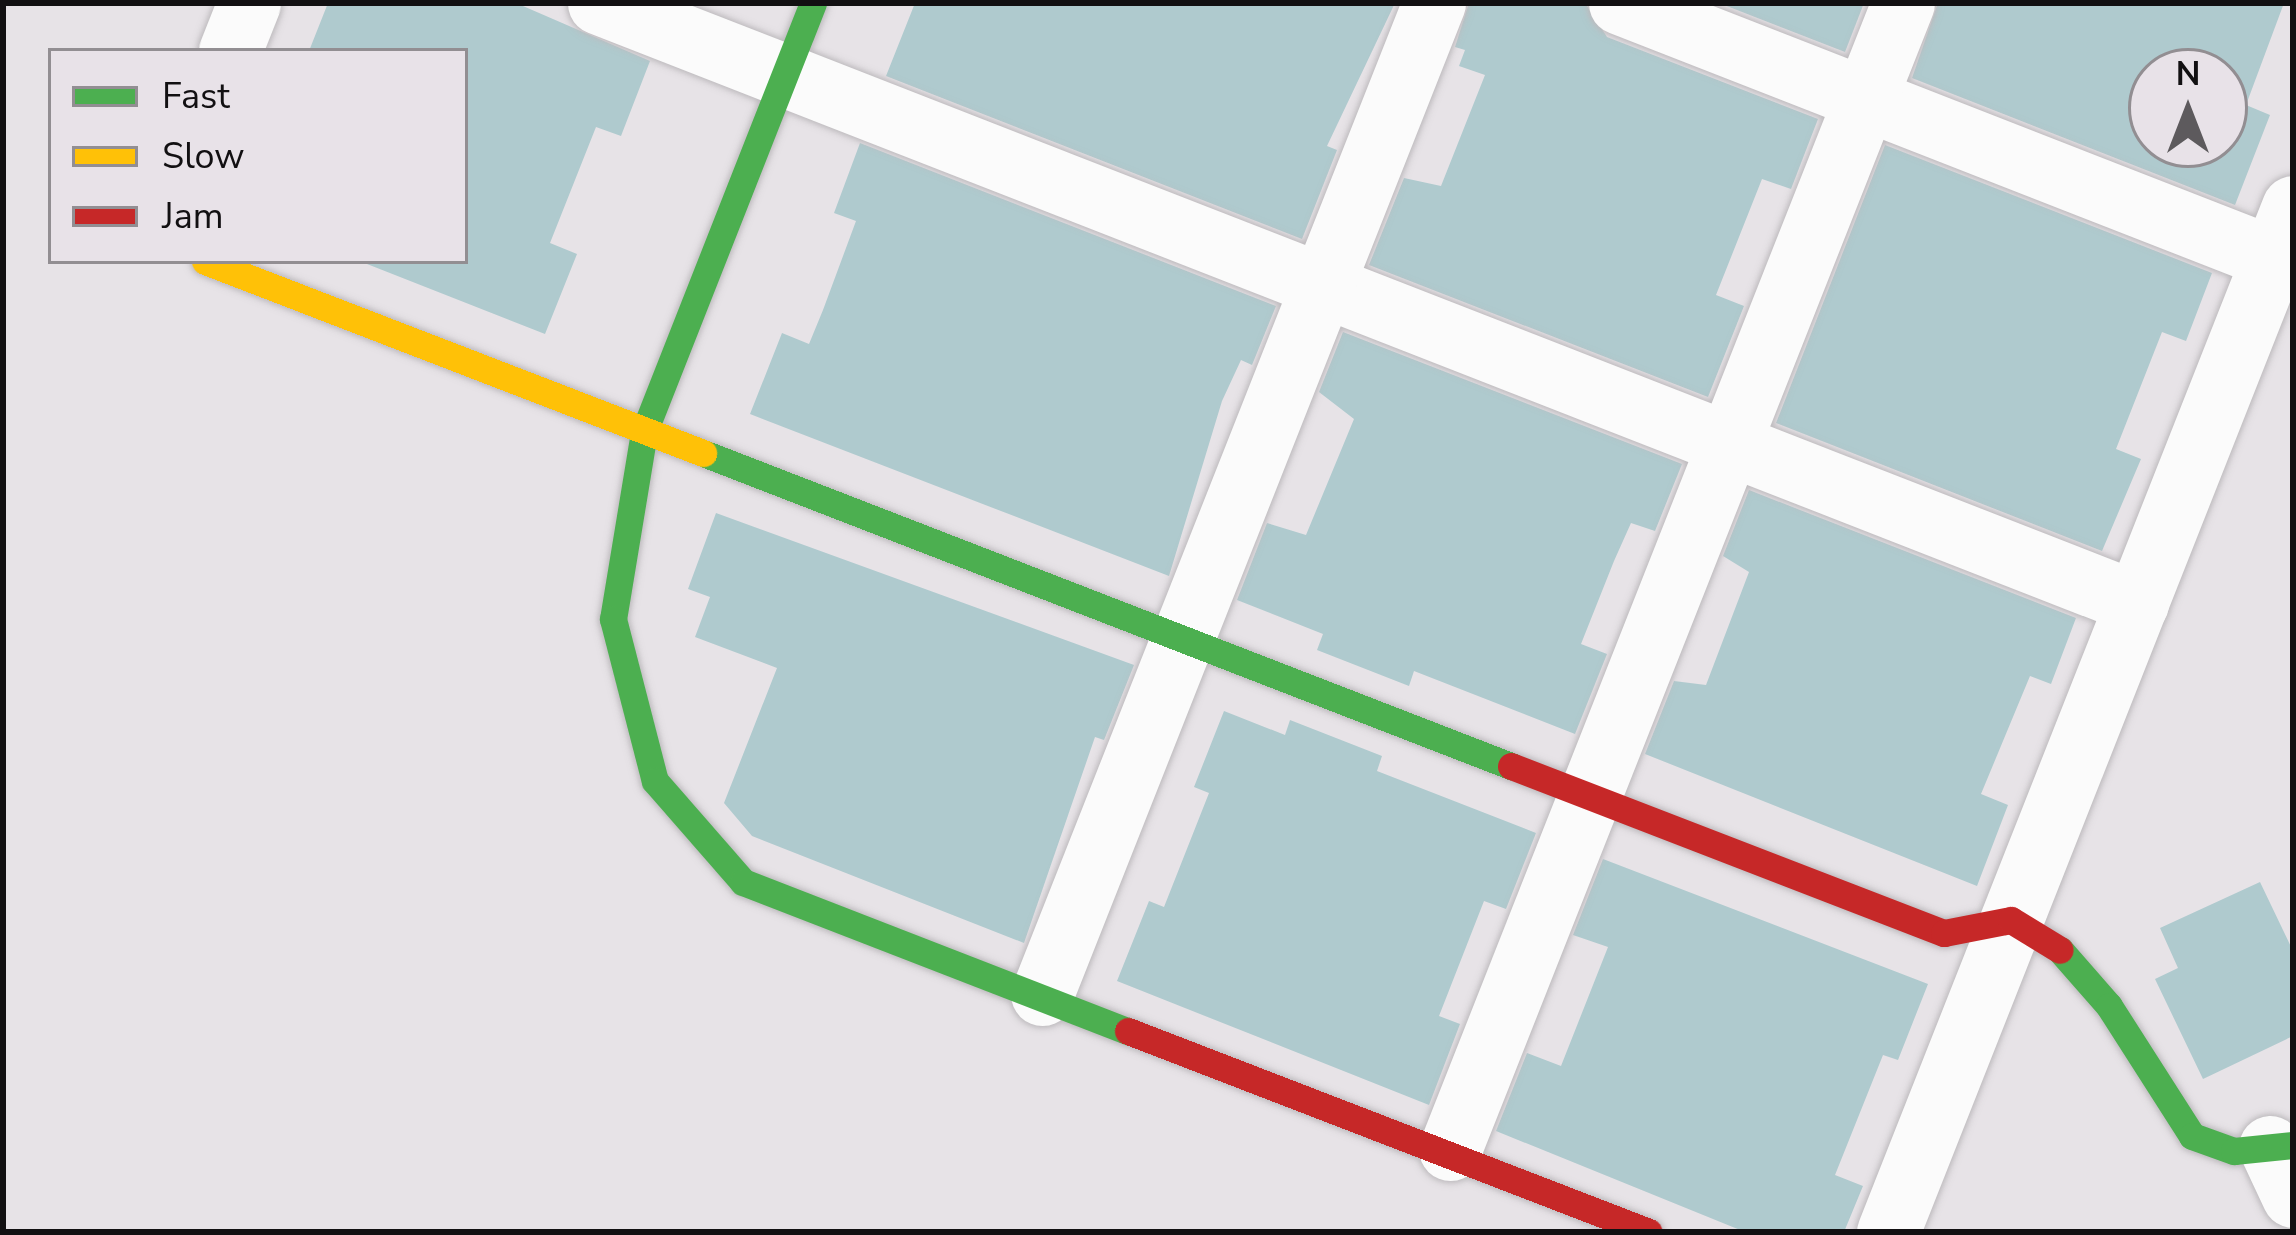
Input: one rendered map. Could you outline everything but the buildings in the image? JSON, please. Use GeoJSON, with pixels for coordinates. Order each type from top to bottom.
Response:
{"type":"FeatureCollection","features":[{"type":"Feature","properties":{"kind":"street"},"geometry":{"type":"LineString","coordinates":[[231,48],[249,3]]}},
{"type":"Feature","properties":{"kind":"street"},"geometry":{"type":"LineString","coordinates":[[598,3],[2137,603]]}},
{"type":"Feature","properties":{"kind":"street"},"geometry":{"type":"LineString","coordinates":[[813,3],[644,432],[613,619],[655,781],[743,882],[1450,1149],[1649,1232]]}},
{"type":"Feature","properties":{"kind":"street"},"geometry":{"type":"LineString","coordinates":[[1042,994],[1434,3]]}},
{"type":"Feature","properties":{"kind":"street"},"geometry":{"type":"LineString","coordinates":[[1620,3],[1864,99],[2286,237],[1888,1232]]}},
{"type":"Feature","properties":{"kind":"street"},"geometry":{"type":"LineString","coordinates":[[1450,1149],[1903,3]]}},
{"type":"Feature","properties":{"kind":"street"},"geometry":{"type":"LineString","coordinates":[[213,264],[1587,800],[1944,933],[2011,920],[2053,942],[2109,1006],[2192,1136],[2285,1163]]}},
{"type":"Feature","properties":{"kind":"traffic: fast"},"geometry":{"type":"LineString","coordinates":[[813,3],[644,432],[613,619],[655,781],[743,882],[1128,1031]]}},
{"type":"Feature","properties":{"kind":"traffic: fast"},"geometry":{"type":"LineString","coordinates":[[703,453],[1511,766]]}},
{"type":"Feature","properties":{"kind":"traffic: fast"},"geometry":{"type":"LineString","coordinates":[[2060,950],[2109,1006],[2192,1136],[2234,1151],[2293,1145]]}},
{"type":"Feature","properties":{"kind":"traffic: slow"},"geometry":{"type":"LineString","coordinates":[[213,264],[703,453]]}},
{"type":"Feature","properties":{"kind":"traffic: jam"},"geometry":{"type":"LineString","coordinates":[[1511,766],[1944,933],[2011,920],[2060,950]]}},
{"type":"Feature","properties":{"kind":"traffic: jam"},"geometry":{"type":"LineString","coordinates":[[1128,1031],[1649,1232]]}}]}
